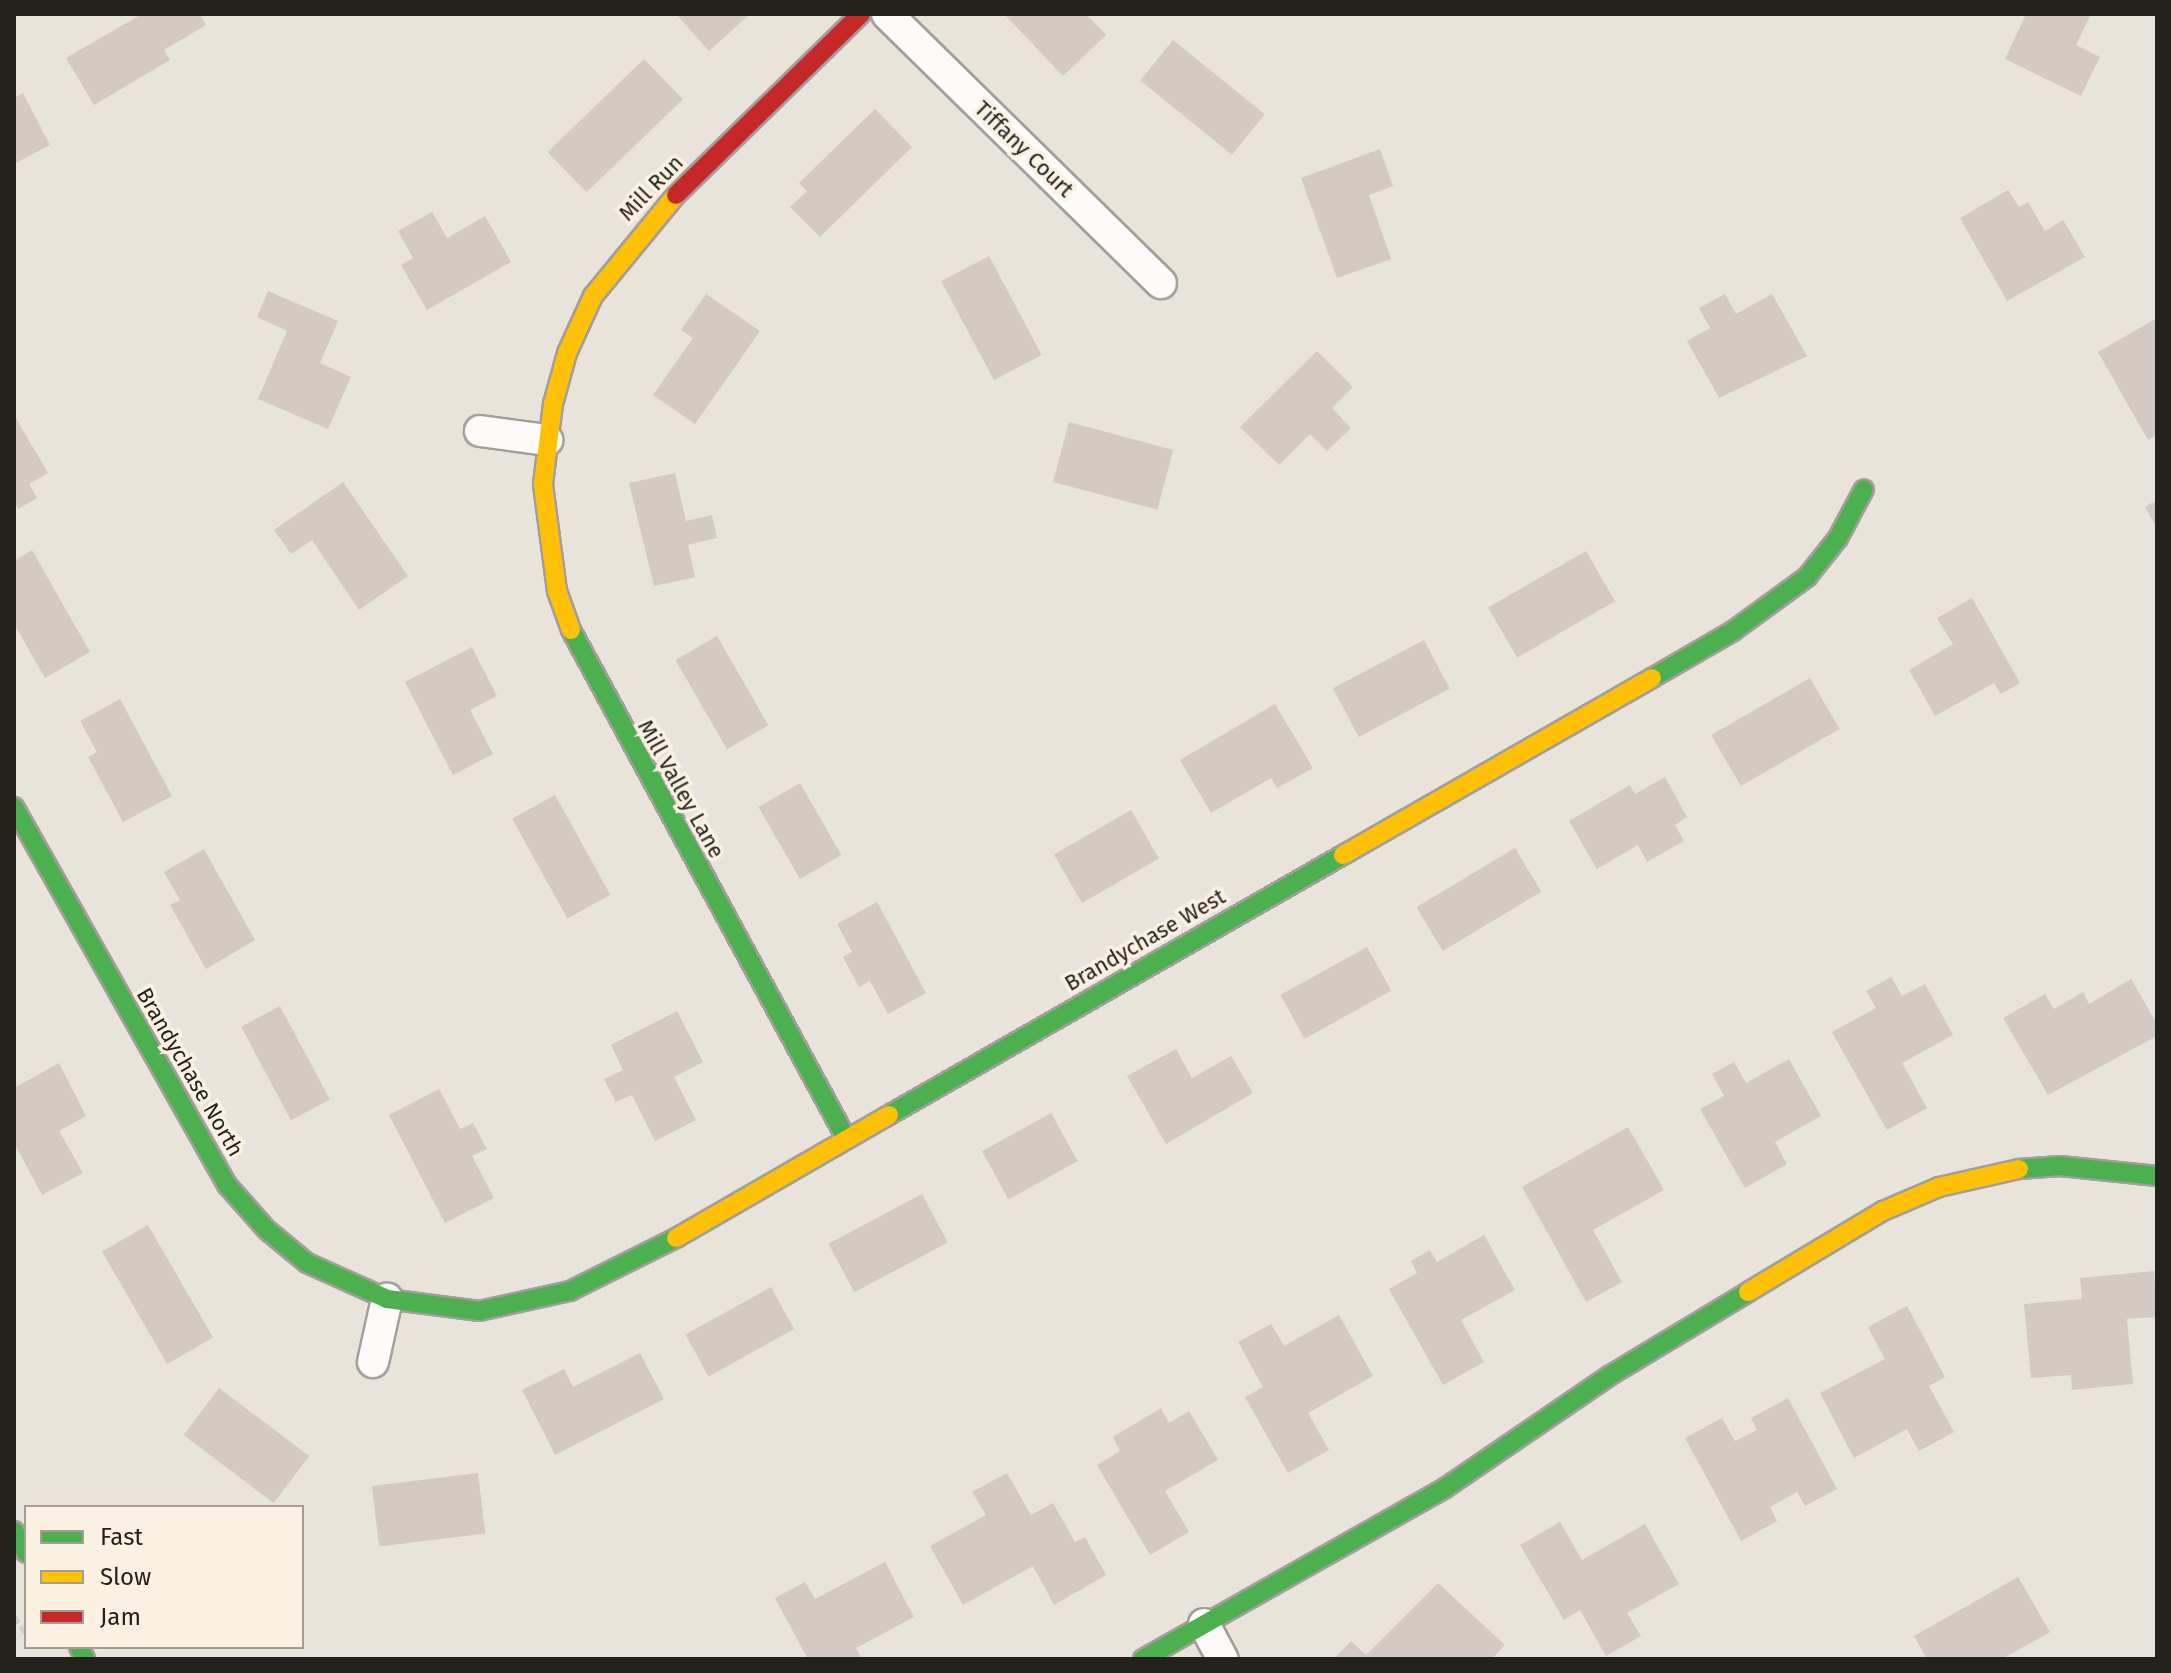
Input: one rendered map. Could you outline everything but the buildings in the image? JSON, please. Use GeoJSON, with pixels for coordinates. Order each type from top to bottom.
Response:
{"type":"FeatureCollection","features":[{"type":"Feature","properties":{"kind":"street","name":"Mill Run"},"geometry":{"type":"LineString","coordinates":[[547,440],[567,353],[593,296],[626,249],[861,14]]}},
{"type":"Feature","properties":{"kind":"street","name":"Tiffany Court"},"geometry":{"type":"LineString","coordinates":[[887,14],[1161,283]]}},
{"type":"Feature","properties":{"kind":"street"},"geometry":{"type":"LineString","coordinates":[[480,431],[547,440]]}},
{"type":"Feature","properties":{"kind":"street","name":"Mill Valley Lane"},"geometry":{"type":"LineString","coordinates":[[547,440],[546,530],[557,591],[575,641],[846,1138]]}},
{"type":"Feature","properties":{"kind":"street","name":"Brandychase West"},"geometry":{"type":"LineString","coordinates":[[387,1299],[479,1311],[570,1291],[625,1267],[1754,618],[1807,577],[1838,538],[1864,489]]}},
{"type":"Feature","properties":{"kind":"street","name":"Brandychase North"},"geometry":{"type":"LineString","coordinates":[[14,807],[227,1185],[267,1230],[307,1263],[387,1299]]}},
{"type":"Feature","properties":{"kind":"street"},"geometry":{"type":"LineString","coordinates":[[1143,1659],[1445,1488],[1609,1376],[1883,1211],[1939,1187],[1999,1171],[2060,1166],[2157,1176]]}},
{"type":"Feature","properties":{"kind":"street"},"geometry":{"type":"LineString","coordinates":[[373,1362],[387,1299]]}},
{"type":"Feature","properties":{"kind":"street"},"geometry":{"type":"LineString","coordinates":[[14,1531],[24,1549]]}},
{"type":"Feature","properties":{"kind":"street"},"geometry":{"type":"LineString","coordinates":[[1204,1624],[1223,1659]]}},
{"type":"Feature","properties":{"kind":"traffic: fast"},"geometry":{"type":"LineString","coordinates":[[1652,678],[1733,631],[1807,577],[1838,538],[1864,489]]}},
{"type":"Feature","properties":{"kind":"traffic: fast"},"geometry":{"type":"LineString","coordinates":[[571,630],[846,1138]]}},
{"type":"Feature","properties":{"kind":"traffic: fast"},"geometry":{"type":"LineString","coordinates":[[14,807],[227,1185],[267,1230],[307,1263],[387,1299],[479,1311],[570,1291],[676,1238]]}},
{"type":"Feature","properties":{"kind":"traffic: fast"},"geometry":{"type":"LineString","coordinates":[[889,1115],[1343,855]]}},
{"type":"Feature","properties":{"kind":"traffic: fast"},"geometry":{"type":"LineString","coordinates":[[2019,1169],[2060,1166],[2157,1176]]}},
{"type":"Feature","properties":{"kind":"traffic: fast"},"geometry":{"type":"LineString","coordinates":[[1143,1659],[1445,1488],[1609,1376],[1748,1292]]}},
{"type":"Feature","properties":{"kind":"traffic: fast"},"geometry":{"type":"LineString","coordinates":[[14,1531],[24,1549]]}},
{"type":"Feature","properties":{"kind":"traffic: fast"},"geometry":{"type":"LineString","coordinates":[[80,1649],[85,1659]]}},
{"type":"Feature","properties":{"kind":"traffic: slow"},"geometry":{"type":"LineString","coordinates":[[571,630],[557,591],[543,484],[553,404],[567,353],[593,296],[676,195]]}},
{"type":"Feature","properties":{"kind":"traffic: slow"},"geometry":{"type":"LineString","coordinates":[[1343,855],[1652,678]]}},
{"type":"Feature","properties":{"kind":"traffic: slow"},"geometry":{"type":"LineString","coordinates":[[676,1238],[889,1115]]}},
{"type":"Feature","properties":{"kind":"traffic: slow"},"geometry":{"type":"LineString","coordinates":[[1748,1292],[1883,1211],[1939,1187],[2019,1169]]}},
{"type":"Feature","properties":{"kind":"traffic: jam"},"geometry":{"type":"LineString","coordinates":[[676,195],[861,14]]}}]}
